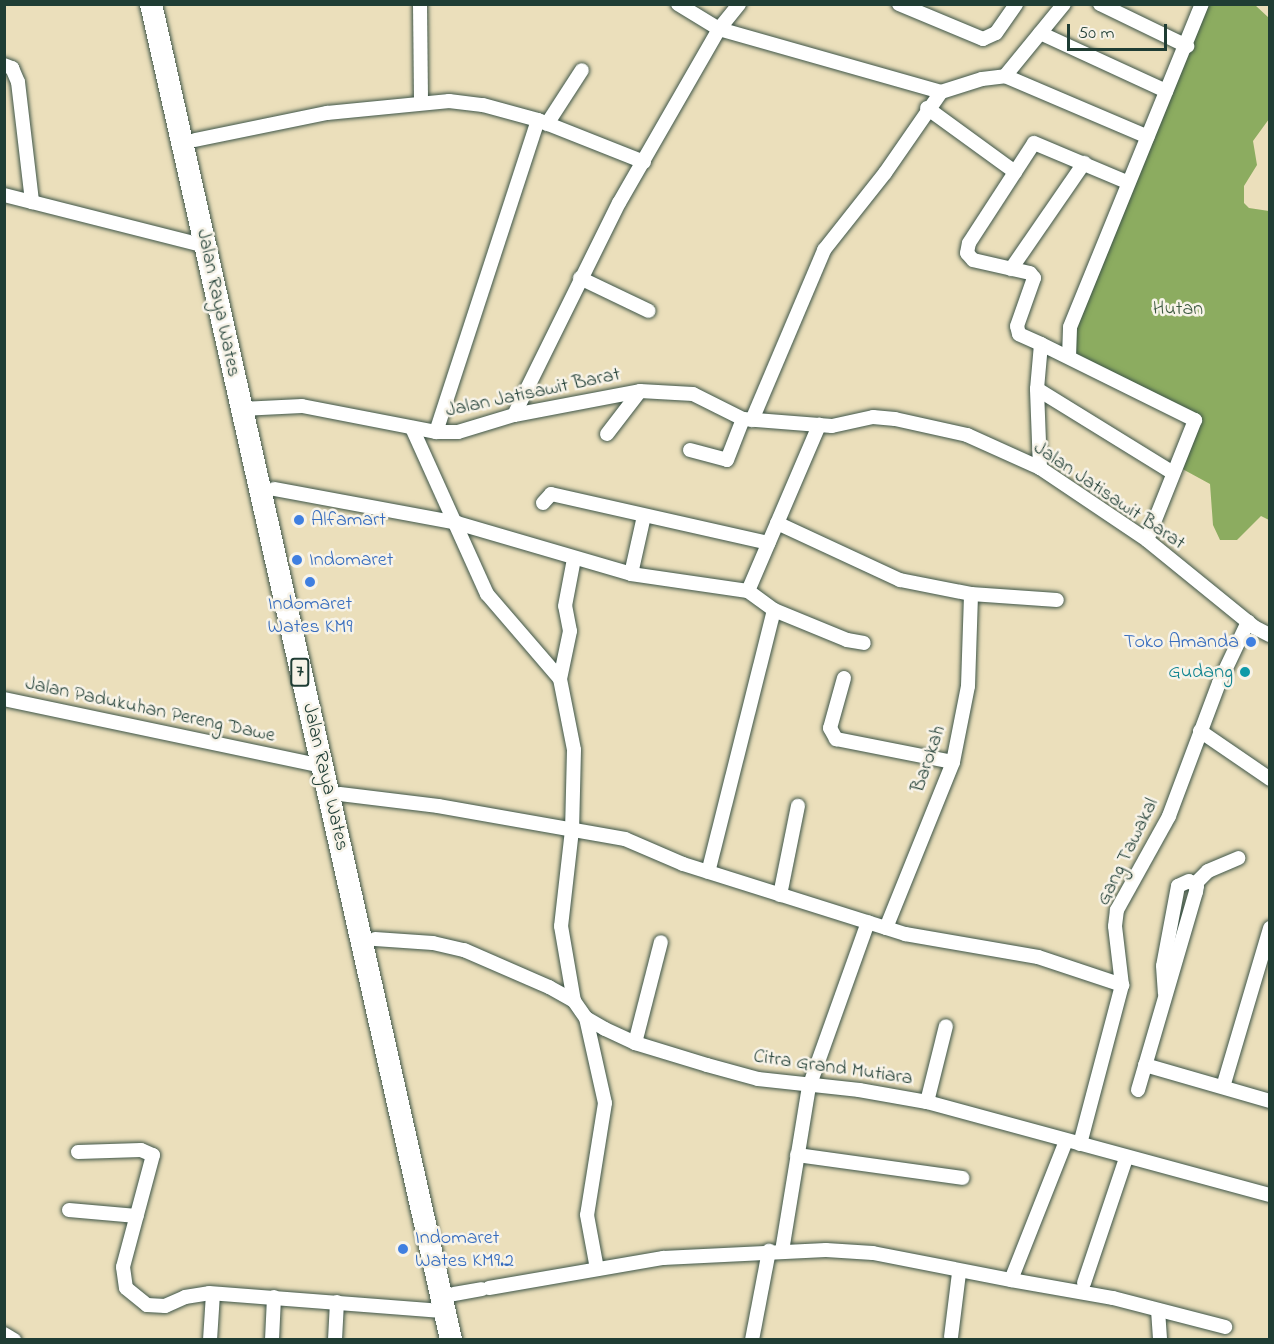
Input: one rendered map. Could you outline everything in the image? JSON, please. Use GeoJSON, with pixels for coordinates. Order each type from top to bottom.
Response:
{"type":"FeatureCollection","features":[{"type":"Feature","properties":{"kind":"highway","name":"Jalan Raya Wates"},"geometry":{"type":"LineString","coordinates":[[151,4],[206,246],[247,407],[274,489],[340,794],[375,939],[449,1303],[451,1340]]}},
{"type":"Feature","properties":{"kind":"highway","name":"Jalan Raya Wates"},"geometry":{"type":"LineString","coordinates":[[164,4],[195,140],[247,407],[322,766],[449,1303],[464,1340]]}},
{"type":"Feature","properties":{"kind":"street"},"geometry":{"type":"LineString","coordinates":[[420,4],[421,102]]}},
{"type":"Feature","properties":{"kind":"street"},"geometry":{"type":"LineString","coordinates":[[678,4],[719,29],[941,92]]}},
{"type":"Feature","properties":{"kind":"street"},"geometry":{"type":"LineString","coordinates":[[514,415],[580,278],[719,29],[739,4]]}},
{"type":"Feature","properties":{"kind":"street"},"geometry":{"type":"LineString","coordinates":[[898,4],[983,39],[996,33],[1016,4]]}},
{"type":"Feature","properties":{"kind":"street"},"geometry":{"type":"LineString","coordinates":[[1005,76],[1064,4]]}},
{"type":"Feature","properties":{"kind":"street"},"geometry":{"type":"LineString","coordinates":[[1100,4],[1187,46]]}},
{"type":"Feature","properties":{"kind":"street"},"geometry":{"type":"LineString","coordinates":[[1069,357],[1068,332],[1101,258],[1127,182],[1187,46],[1202,4]]}},
{"type":"Feature","properties":{"kind":"street"},"geometry":{"type":"LineString","coordinates":[[1040,33],[1166,91]]}},
{"type":"Feature","properties":{"kind":"street"},"geometry":{"type":"LineString","coordinates":[[4,64],[12,68],[18,82],[32,202]]}},
{"type":"Feature","properties":{"kind":"street"},"geometry":{"type":"LineString","coordinates":[[436,432],[543,122],[582,70]]}},
{"type":"Feature","properties":{"kind":"street"},"geometry":{"type":"LineString","coordinates":[[690,450],[726,460],[748,420],[824,250],[885,173],[927,108],[941,92],[982,79],[1005,76],[1148,137]]}},
{"type":"Feature","properties":{"kind":"street"},"geometry":{"type":"LineString","coordinates":[[195,140],[327,113],[421,102],[483,105],[543,122],[644,162]]}},
{"type":"Feature","properties":{"kind":"street"},"geometry":{"type":"LineString","coordinates":[[927,108],[1015,172]]}},
{"type":"Feature","properties":{"kind":"street"},"geometry":{"type":"LineString","coordinates":[[1127,182],[1034,143],[967,248],[973,260],[1011,269],[1034,278],[1017,326],[1019,334],[1193,417],[1196,423],[1173,473],[1147,540]]}},
{"type":"Feature","properties":{"kind":"street"},"geometry":{"type":"LineString","coordinates":[[1011,269],[1084,163]]}},
{"type":"Feature","properties":{"kind":"street"},"geometry":{"type":"LineString","coordinates":[[4,195],[206,246]]}},
{"type":"Feature","properties":{"kind":"street"},"geometry":{"type":"LineString","coordinates":[[580,278],[649,311]]}},
{"type":"Feature","properties":{"kind":"street"},"geometry":{"type":"LineString","coordinates":[[1040,468],[1037,389],[1041,344]]}},
{"type":"Feature","properties":{"kind":"street"},"geometry":{"type":"LineString","coordinates":[[1037,389],[1173,473]]}},
{"type":"Feature","properties":{"kind":"street"},"geometry":{"type":"LineString","coordinates":[[608,434],[640,391]]}},
{"type":"Feature","properties":{"kind":"street","name":"Jalan Jatisawit Barat"},"geometry":{"type":"LineString","coordinates":[[247,407],[340,411],[412,428],[436,432],[458,432],[514,415],[640,391],[693,394],[748,420],[819,425],[873,417],[896,419],[967,435],[1040,468],[1147,540],[1248,622],[1269,635]]}},
{"type":"Feature","properties":{"kind":"street"},"geometry":{"type":"LineString","coordinates":[[748,591],[819,425]]}},
{"type":"Feature","properties":{"kind":"street"},"geometry":{"type":"LineString","coordinates":[[412,428],[457,523],[486,594],[560,679]]}},
{"type":"Feature","properties":{"kind":"street"},"geometry":{"type":"LineString","coordinates":[[274,489],[457,523],[631,574],[748,591],[774,610],[846,640],[864,643]]}},
{"type":"Feature","properties":{"kind":"street"},"geometry":{"type":"LineString","coordinates":[[543,503],[551,494],[769,543]]}},
{"type":"Feature","properties":{"kind":"street"},"geometry":{"type":"LineString","coordinates":[[631,574],[644,516]]}},
{"type":"Feature","properties":{"kind":"street"},"geometry":{"type":"LineString","coordinates":[[777,523],[900,580],[971,594],[1057,600]]}},
{"type":"Feature","properties":{"kind":"street"},"geometry":{"type":"LineString","coordinates":[[574,559],[565,606],[570,631],[560,679],[574,750],[572,830],[561,926],[574,1001]]}},
{"type":"Feature","properties":{"kind":"street","name":"Barokah"},"geometry":{"type":"LineString","coordinates":[[886,928],[953,762],[968,686],[971,594]]}},
{"type":"Feature","properties":{"kind":"street"},"geometry":{"type":"LineString","coordinates":[[708,872],[774,610]]}},
{"type":"Feature","properties":{"kind":"street","name":"Gang Tawakal"},"geometry":{"type":"LineString","coordinates":[[1011,1280],[1073,1142],[1122,985],[1115,926],[1117,910],[1169,816],[1200,731],[1248,622]]}},
{"type":"Feature","properties":{"kind":"street"},"geometry":{"type":"LineString","coordinates":[[844,678],[830,728],[836,739],[953,762]]}},
{"type":"Feature","properties":{"kind":"street","name":"Jalan Padukuhan Pereng Dawe"},"geometry":{"type":"LineString","coordinates":[[4,699],[322,766]]}},
{"type":"Feature","properties":{"kind":"street"},"geometry":{"type":"LineString","coordinates":[[1200,731],[1269,779]]}},
{"type":"Feature","properties":{"kind":"street"},"geometry":{"type":"LineString","coordinates":[[340,794],[625,839],[708,872],[886,928],[1038,957],[1122,985]]}},
{"type":"Feature","properties":{"kind":"street"},"geometry":{"type":"LineString","coordinates":[[780,895],[798,806]]}},
{"type":"Feature","properties":{"kind":"street"},"geometry":{"type":"LineString","coordinates":[[1137,1090],[1165,993],[1162,966],[1178,886],[1183,881],[1195,884],[1208,871],[1238,858]]}},
{"type":"Feature","properties":{"kind":"street"},"geometry":{"type":"LineString","coordinates":[[752,1340],[776,1251],[809,1087],[868,922]]}},
{"type":"Feature","properties":{"kind":"street"},"geometry":{"type":"LineString","coordinates":[[1223,1087],[1269,928]]}},
{"type":"Feature","properties":{"kind":"street","name":"Citra Grand Mutiara"},"geometry":{"type":"LineString","coordinates":[[375,939],[433,943],[464,950],[574,1001],[586,1018],[635,1043],[758,1079],[809,1087],[859,1090],[927,1102],[1126,1158],[1269,1195]]}},
{"type":"Feature","properties":{"kind":"street"},"geometry":{"type":"LineString","coordinates":[[635,1043],[661,942]]}},
{"type":"Feature","properties":{"kind":"street"},"geometry":{"type":"LineString","coordinates":[[586,1018],[605,1103],[587,1215],[597,1269]]}},
{"type":"Feature","properties":{"kind":"street"},"geometry":{"type":"LineString","coordinates":[[927,1102],[946,1026]]}},
{"type":"Feature","properties":{"kind":"street"},"geometry":{"type":"LineString","coordinates":[[1145,1065],[1269,1101]]}},
{"type":"Feature","properties":{"kind":"street"},"geometry":{"type":"LineString","coordinates":[[78,1152],[141,1150],[153,1155],[123,1267],[126,1288],[131,1295],[157,1307],[184,1296],[213,1294],[337,1302],[449,1303],[486,1289],[663,1258],[776,1251],[873,1253],[959,1273],[1113,1298],[1225,1327]]}},
{"type":"Feature","properties":{"kind":"street"},"geometry":{"type":"LineString","coordinates":[[797,1155],[962,1178]]}},
{"type":"Feature","properties":{"kind":"street"},"geometry":{"type":"LineString","coordinates":[[1084,1283],[1126,1158]]}},
{"type":"Feature","properties":{"kind":"street"},"geometry":{"type":"LineString","coordinates":[[69,1210],[137,1215]]}},
{"type":"Feature","properties":{"kind":"street"},"geometry":{"type":"LineString","coordinates":[[951,1337],[959,1273]]}},
{"type":"Feature","properties":{"kind":"street"},"geometry":{"type":"LineString","coordinates":[[210,1340],[213,1294]]}},
{"type":"Feature","properties":{"kind":"street"},"geometry":{"type":"LineString","coordinates":[[272,1340],[274,1297]]}},
{"type":"Feature","properties":{"kind":"street"},"geometry":{"type":"LineString","coordinates":[[335,1340],[337,1302]]}},
{"type":"Feature","properties":{"kind":"street"},"geometry":{"type":"LineString","coordinates":[[1158,1310],[1160,1340]]}},
{"type":"Feature","properties":{"kind":"street"},"geometry":{"type":"LineString","coordinates":[[4,1335],[14,1340]]}},
{"type":"Feature","properties":{"kind":"green space","name":"Hutan"},"geometry":{"type":"Polygon","coordinates":[[[1206,5],[1255,5],[1269,18],[1269,119],[1253,141],[1257,165],[1244,186],[1244,203],[1249,208],[1269,211],[1269,520],[1261,516],[1237,540],[1220,540],[1213,525],[1210,484],[1177,466],[1195,423],[1069,357],[1068,338],[1206,5]]]}},
{"type":"Feature","properties":{"kind":"place","name":"Alfamart"},"geometry":{"type":"Point","coordinates":[299,520]}},
{"type":"Feature","properties":{"kind":"place","name":"Indomaret"},"geometry":{"type":"Point","coordinates":[297,560]}},
{"type":"Feature","properties":{"kind":"place","name":"Indomaret Wates KM9"},"geometry":{"type":"Point","coordinates":[310,582]}},
{"type":"Feature","properties":{"kind":"place","name":"Toko Amanda"},"geometry":{"type":"Point","coordinates":[1251,642]}},
{"type":"Feature","properties":{"kind":"place","name":"Gudang"},"geometry":{"type":"Point","coordinates":[1245,672]}},
{"type":"Feature","properties":{"kind":"place","name":"Indomaret Wates KM9.2"},"geometry":{"type":"Point","coordinates":[403,1249]}}]}
